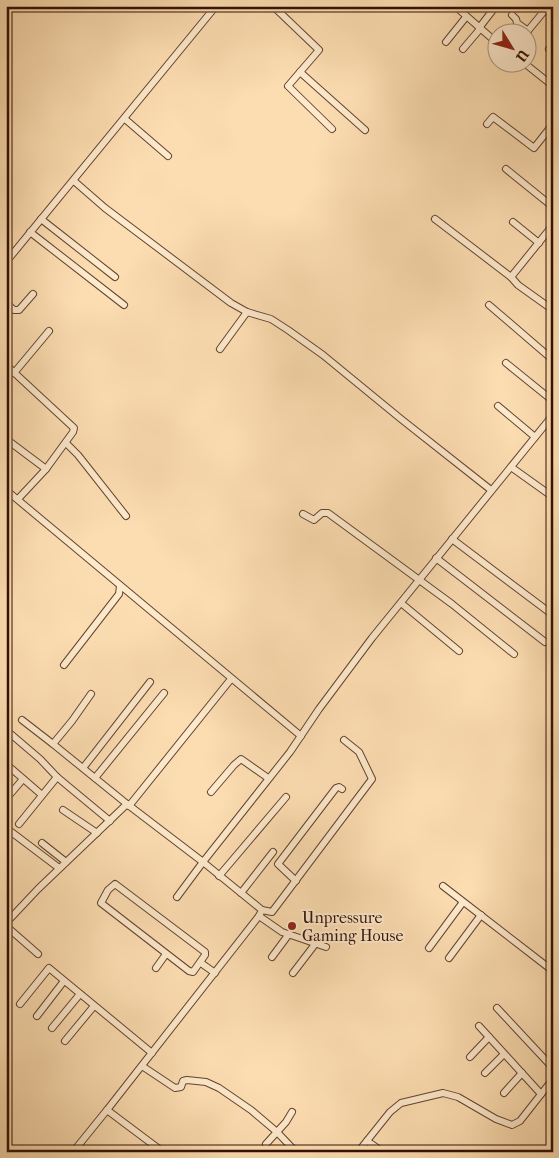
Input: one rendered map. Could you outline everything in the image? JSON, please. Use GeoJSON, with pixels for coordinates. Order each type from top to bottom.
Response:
{"type":"FeatureCollection","features":[{"type":"Feature","properties":{"kind":"street"},"geometry":{"type":"LineString","coordinates":[[273,6],[319,50],[288,86],[332,129]]}},
{"type":"Feature","properties":{"kind":"street"},"geometry":{"type":"LineString","coordinates":[[455,6],[486,33]]}},
{"type":"Feature","properties":{"kind":"street"},"geometry":{"type":"LineString","coordinates":[[463,49],[496,6]]}},
{"type":"Feature","properties":{"kind":"street"},"geometry":{"type":"LineString","coordinates":[[6,262],[215,7]]}},
{"type":"Feature","properties":{"kind":"street"},"geometry":{"type":"LineString","coordinates":[[535,22],[545,10],[553,13]]}},
{"type":"Feature","properties":{"kind":"street"},"geometry":{"type":"LineString","coordinates":[[512,15],[517,22]]}},
{"type":"Feature","properties":{"kind":"street"},"geometry":{"type":"LineString","coordinates":[[446,42],[466,17]]}},
{"type":"Feature","properties":{"kind":"street"},"geometry":{"type":"LineString","coordinates":[[300,72],[365,130]]}},
{"type":"Feature","properties":{"kind":"street"},"geometry":{"type":"LineString","coordinates":[[535,72],[553,86]]}},
{"type":"Feature","properties":{"kind":"street"},"geometry":{"type":"LineString","coordinates":[[487,124],[493,116],[534,148],[553,124]]}},
{"type":"Feature","properties":{"kind":"street"},"geometry":{"type":"LineString","coordinates":[[125,119],[168,156]]}},
{"type":"Feature","properties":{"kind":"street"},"geometry":{"type":"LineString","coordinates":[[506,169],[553,207]]}},
{"type":"Feature","properties":{"kind":"street"},"geometry":{"type":"LineString","coordinates":[[74,180],[105,208],[231,303],[247,312],[274,321],[325,357],[401,420],[491,490]]}},
{"type":"Feature","properties":{"kind":"street"},"geometry":{"type":"LineString","coordinates":[[41,219],[114,277]]}},
{"type":"Feature","properties":{"kind":"street"},"geometry":{"type":"LineString","coordinates":[[435,219],[510,276],[518,285],[553,310]]}},
{"type":"Feature","properties":{"kind":"street"},"geometry":{"type":"LineString","coordinates":[[513,222],[539,243]]}},
{"type":"Feature","properties":{"kind":"street"},"geometry":{"type":"LineString","coordinates":[[510,276],[539,243],[550,234],[553,225]]}},
{"type":"Feature","properties":{"kind":"street"},"geometry":{"type":"LineString","coordinates":[[30,232],[124,305]]}},
{"type":"Feature","properties":{"kind":"street"},"geometry":{"type":"LineString","coordinates":[[6,303],[14,310],[20,310],[33,294]]}},
{"type":"Feature","properties":{"kind":"street"},"geometry":{"type":"LineString","coordinates":[[489,305],[553,360]]}},
{"type":"Feature","properties":{"kind":"street"},"geometry":{"type":"LineString","coordinates":[[220,350],[247,312]]}},
{"type":"Feature","properties":{"kind":"street"},"geometry":{"type":"LineString","coordinates":[[14,373],[50,331]]}},
{"type":"Feature","properties":{"kind":"street"},"geometry":{"type":"LineString","coordinates":[[506,362],[553,401]]}},
{"type":"Feature","properties":{"kind":"street"},"geometry":{"type":"LineString","coordinates":[[6,365],[73,426],[74,432],[46,469],[18,499]]}},
{"type":"Feature","properties":{"kind":"street"},"geometry":{"type":"LineString","coordinates":[[498,406],[535,436]]}},
{"type":"Feature","properties":{"kind":"street"},"geometry":{"type":"LineString","coordinates":[[177,898],[301,736],[347,671],[535,436],[550,425],[553,416]]}},
{"type":"Feature","properties":{"kind":"street"},"geometry":{"type":"LineString","coordinates":[[6,440],[46,469]]}},
{"type":"Feature","properties":{"kind":"street"},"geometry":{"type":"LineString","coordinates":[[66,443],[78,455],[126,516]]}},
{"type":"Feature","properties":{"kind":"street"},"geometry":{"type":"LineString","coordinates":[[511,467],[553,497]]}},
{"type":"Feature","properties":{"kind":"street"},"geometry":{"type":"LineString","coordinates":[[7,493],[18,499],[301,736]]}},
{"type":"Feature","properties":{"kind":"street"},"geometry":{"type":"LineString","coordinates":[[303,514],[314,520],[322,512],[328,513],[459,609],[514,654]]}},
{"type":"Feature","properties":{"kind":"street"},"geometry":{"type":"LineString","coordinates":[[452,539],[553,615]]}},
{"type":"Feature","properties":{"kind":"street"},"geometry":{"type":"LineString","coordinates":[[436,558],[545,642]]}},
{"type":"Feature","properties":{"kind":"street"},"geometry":{"type":"LineString","coordinates":[[64,665],[118,596],[120,586]]}},
{"type":"Feature","properties":{"kind":"street"},"geometry":{"type":"LineString","coordinates":[[401,603],[459,651]]}},
{"type":"Feature","properties":{"kind":"street"},"geometry":{"type":"LineString","coordinates":[[38,954],[6,925],[59,868],[128,805],[231,679]]}},
{"type":"Feature","properties":{"kind":"street"},"geometry":{"type":"LineString","coordinates":[[83,768],[150,682]]}},
{"type":"Feature","properties":{"kind":"street"},"geometry":{"type":"LineString","coordinates":[[52,744],[72,721],[91,694]]}},
{"type":"Feature","properties":{"kind":"street"},"geometry":{"type":"LineString","coordinates":[[95,778],[164,694]]}},
{"type":"Feature","properties":{"kind":"street"},"geometry":{"type":"LineString","coordinates":[[22,720],[241,893],[274,928],[326,946]]}},
{"type":"Feature","properties":{"kind":"street"},"geometry":{"type":"LineString","coordinates":[[6,730],[57,777],[110,821]]}},
{"type":"Feature","properties":{"kind":"street"},"geometry":{"type":"LineString","coordinates":[[73,1152],[108,1110],[261,913],[272,912],[372,779],[359,752],[344,740]]}},
{"type":"Feature","properties":{"kind":"street"},"geometry":{"type":"LineString","coordinates":[[211,792],[234,765],[242,759],[268,778]]}},
{"type":"Feature","properties":{"kind":"street"},"geometry":{"type":"LineString","coordinates":[[6,764],[42,795]]}},
{"type":"Feature","properties":{"kind":"street"},"geometry":{"type":"LineString","coordinates":[[19,824],[57,777]]}},
{"type":"Feature","properties":{"kind":"street"},"geometry":{"type":"LineString","coordinates":[[6,800],[23,779]]}},
{"type":"Feature","properties":{"kind":"street"},"geometry":{"type":"LineString","coordinates":[[296,881],[278,864],[336,788],[342,789]]}},
{"type":"Feature","properties":{"kind":"street"},"geometry":{"type":"LineString","coordinates":[[219,876],[286,798]]}},
{"type":"Feature","properties":{"kind":"street"},"geometry":{"type":"LineString","coordinates":[[63,810],[96,833]]}},
{"type":"Feature","properties":{"kind":"street"},"geometry":{"type":"LineString","coordinates":[[6,828],[59,868]]}},
{"type":"Feature","properties":{"kind":"street"},"geometry":{"type":"LineString","coordinates":[[42,843],[66,862]]}},
{"type":"Feature","properties":{"kind":"street"},"geometry":{"type":"LineString","coordinates":[[241,893],[273,852]]}},
{"type":"Feature","properties":{"kind":"street"},"geometry":{"type":"LineString","coordinates":[[117,884],[205,952],[201,963],[192,972],[101,903],[102,899],[113,885],[117,884]]}},
{"type":"Feature","properties":{"kind":"street"},"geometry":{"type":"LineString","coordinates":[[442,886],[553,971]]}},
{"type":"Feature","properties":{"kind":"street"},"geometry":{"type":"LineString","coordinates":[[429,948],[463,902]]}},
{"type":"Feature","properties":{"kind":"street"},"geometry":{"type":"LineString","coordinates":[[449,958],[481,915]]}},
{"type":"Feature","properties":{"kind":"street"},"geometry":{"type":"LineString","coordinates":[[272,957],[290,934]]}},
{"type":"Feature","properties":{"kind":"street"},"geometry":{"type":"LineString","coordinates":[[293,973],[316,943]]}},
{"type":"Feature","properties":{"kind":"street"},"geometry":{"type":"LineString","coordinates":[[156,968],[166,954]]}},
{"type":"Feature","properties":{"kind":"street"},"geometry":{"type":"LineString","coordinates":[[201,963],[215,973]]}},
{"type":"Feature","properties":{"kind":"street"},"geometry":{"type":"LineString","coordinates":[[20,1004],[48,968],[152,1053]]}},
{"type":"Feature","properties":{"kind":"street"},"geometry":{"type":"LineString","coordinates":[[36,1016],[64,981]]}},
{"type":"Feature","properties":{"kind":"street"},"geometry":{"type":"LineString","coordinates":[[52,1028],[80,994]]}},
{"type":"Feature","properties":{"kind":"street"},"geometry":{"type":"LineString","coordinates":[[66,1041],[94,1006]]}},
{"type":"Feature","properties":{"kind":"street"},"geometry":{"type":"LineString","coordinates":[[497,1008],[553,1068]]}},
{"type":"Feature","properties":{"kind":"street"},"geometry":{"type":"LineString","coordinates":[[479,1026],[541,1094]]}},
{"type":"Feature","properties":{"kind":"street"},"geometry":{"type":"LineString","coordinates":[[470,1056],[490,1037]]}},
{"type":"Feature","properties":{"kind":"street"},"geometry":{"type":"LineString","coordinates":[[485,1073],[504,1054]]}},
{"type":"Feature","properties":{"kind":"street"},"geometry":{"type":"LineString","coordinates":[[142,1066],[175,1088],[181,1087],[183,1081],[187,1080],[212,1084],[251,1110],[277,1132],[296,1152]]}},
{"type":"Feature","properties":{"kind":"street"},"geometry":{"type":"LineString","coordinates":[[504,1093],[522,1073]]}},
{"type":"Feature","properties":{"kind":"street"},"geometry":{"type":"LineString","coordinates":[[358,1152],[390,1112],[402,1102],[443,1093],[458,1097],[496,1119],[512,1125],[520,1121],[553,1079]]}},
{"type":"Feature","properties":{"kind":"street"},"geometry":{"type":"LineString","coordinates":[[108,1110],[163,1152]]}},
{"type":"Feature","properties":{"kind":"street"},"geometry":{"type":"LineString","coordinates":[[266,1144],[286,1122],[292,1112]]}},
{"type":"Feature","properties":{"kind":"street"},"geometry":{"type":"LineString","coordinates":[[367,1141],[383,1152]]}},
{"type":"Feature","properties":{"kind":"street"},"geometry":{"type":"LineString","coordinates":[[6,1148],[11,1152]]}},
{"type":"Feature","properties":{"kind":"place","name":"Unpressure Gaming House"},"geometry":{"type":"Point","coordinates":[292,926]}}]}
